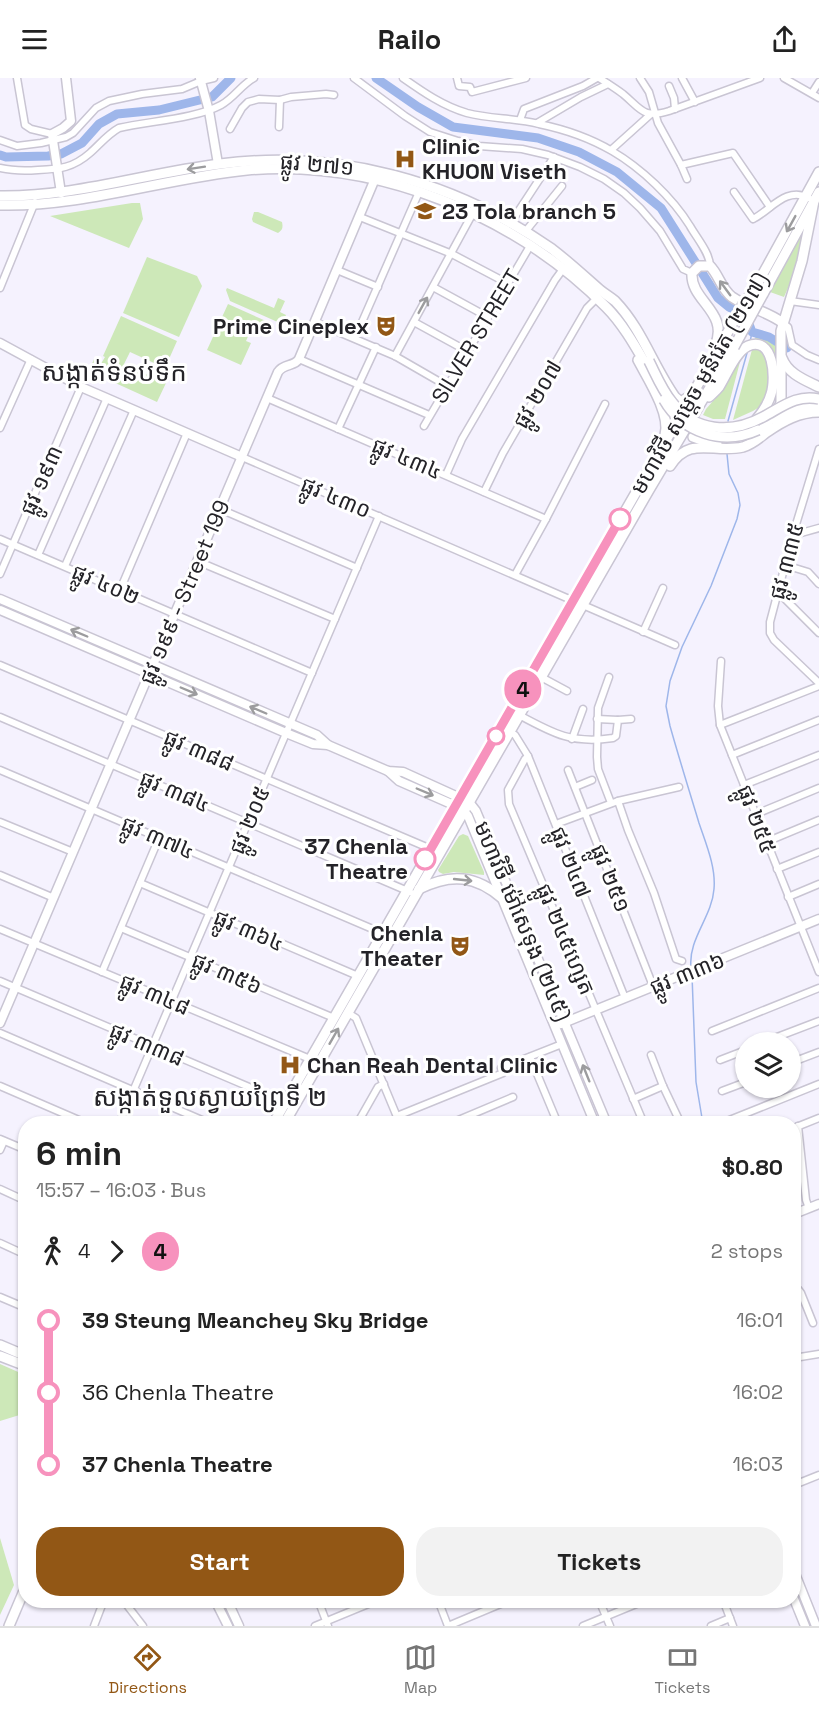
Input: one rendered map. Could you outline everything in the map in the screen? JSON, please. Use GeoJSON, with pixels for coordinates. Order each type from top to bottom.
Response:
{"type":"FeatureCollection","features":[{"type":"Feature","properties":{"kind":"main road","name":"ផ្លូវ ២៧១"},"geometry":{"type":"LineString","coordinates":[[0,205],[218,164],[269,160],[309,161],[422,184],[474,210],[599,295]]}},
{"type":"Feature","properties":{"kind":"main road","name":"ផ្លូវ ២៧១"},"geometry":{"type":"LineString","coordinates":[[0,196],[62,202],[179,180],[248,170],[285,169],[377,175],[474,210],[525,232],[568,262],[599,295]]}},
{"type":"Feature","properties":{"kind":"main road","name":"មហាវិថី សម្តេច មុនីរ៉េត (២១៧)"},"geometry":{"type":"LineString","coordinates":[[286,1116],[310,1059],[382,933],[414,891],[431,849],[510,732],[578,603],[700,406],[759,292],[813,197],[819,172]]}},
{"type":"Feature","properties":{"kind":"main road"},"geometry":{"type":"LineString","coordinates":[[693,437],[707,441],[732,443],[753,438],[775,414],[780,404],[782,327],[806,246],[813,197]]}},
{"type":"Feature","properties":{"kind":"main road"},"geometry":{"type":"LineString","coordinates":[[708,367],[718,339],[718,324],[715,315],[692,284],[692,273],[699,266],[710,266],[732,297],[770,314],[782,327]]}},
{"type":"Feature","properties":{"kind":"main road"},"geometry":{"type":"LineString","coordinates":[[599,295],[636,337],[647,362],[672,403],[693,420],[713,428],[761,427],[798,415],[819,412]]}},
{"type":"Feature","properties":{"kind":"main road"},"geometry":{"type":"LineString","coordinates":[[599,295],[614,300],[633,325],[675,398],[681,402],[692,394]]}},
{"type":"Feature","properties":{"kind":"main road"},"geometry":{"type":"LineString","coordinates":[[599,295],[632,349],[663,412],[666,427],[662,447]]}},
{"type":"Feature","properties":{"kind":"main road"},"geometry":{"type":"LineString","coordinates":[[649,490],[662,478],[675,458],[684,450],[696,447],[740,447],[755,442],[772,391],[772,361],[768,351],[757,345],[731,347],[689,410]]}},
{"type":"Feature","properties":{"kind":"main road","name":"មហាវិថី សម្តេច មុនីរ៉េត (២១៧)"},"geometry":{"type":"LineString","coordinates":[[280,1116],[289,1106],[348,1012],[462,804],[578,603],[692,394],[708,367],[731,347]]}},
{"type":"Feature","properties":{"kind":"main road"},"geometry":{"type":"LineString","coordinates":[[781,353],[783,362],[791,372],[819,387]]}},
{"type":"Feature","properties":{"kind":"main road"},"geometry":{"type":"LineString","coordinates":[[761,427],[795,400],[819,399]]}},
{"type":"Feature","properties":{"kind":"main road"},"geometry":{"type":"LineString","coordinates":[[761,427],[793,408],[807,405],[819,406]]}},
{"type":"Feature","properties":{"kind":"main road"},"geometry":{"type":"LineString","coordinates":[[414,891],[433,882],[460,879],[483,885],[503,899]]}},
{"type":"Feature","properties":{"kind":"main road"},"geometry":{"type":"LineString","coordinates":[[0,1345],[18,1352]]}},
{"type":"Feature","properties":{"kind":"main road"},"geometry":{"type":"LineString","coordinates":[[0,1356],[18,1363]]}},
{"type":"Feature","properties":{"kind":"main road"},"geometry":{"type":"LineString","coordinates":[[9,1626],[18,1605]]}},
{"type":"Feature","properties":{"kind":"street"},"geometry":{"type":"LineString","coordinates":[[17,78],[25,125],[53,138]]}},
{"type":"Feature","properties":{"kind":"street"},"geometry":{"type":"LineString","coordinates":[[53,138],[71,121],[66,78]]}},
{"type":"Feature","properties":{"kind":"street"},"geometry":{"type":"LineString","coordinates":[[0,141],[17,146],[66,137],[73,133],[96,108],[109,101],[182,89],[214,78]]}},
{"type":"Feature","properties":{"kind":"street"},"geometry":{"type":"LineString","coordinates":[[0,168],[22,171],[58,168],[79,162],[119,128],[224,104],[254,78]]}},
{"type":"Feature","properties":{"kind":"street"},"geometry":{"type":"LineString","coordinates":[[354,78],[430,132],[468,143],[522,149],[580,167],[600,177],[624,194],[651,220],[668,242],[683,269],[692,273]]}},
{"type":"Feature","properties":{"kind":"street"},"geometry":{"type":"LineString","coordinates":[[403,78],[449,107],[469,113],[537,123],[564,130],[611,150],[659,188],[684,216],[707,254],[710,266]]}},
{"type":"Feature","properties":{"kind":"street"},"geometry":{"type":"LineString","coordinates":[[457,78],[459,86],[470,87],[472,92],[526,78]]}},
{"type":"Feature","properties":{"kind":"street"},"geometry":{"type":"LineString","coordinates":[[520,120],[525,109],[598,78],[625,95],[638,108],[653,114]]}},
{"type":"Feature","properties":{"kind":"street"},"geometry":{"type":"LineString","coordinates":[[640,78],[649,92],[653,114],[687,178]]}},
{"type":"Feature","properties":{"kind":"street"},"geometry":{"type":"LineString","coordinates":[[682,78],[695,102]]}},
{"type":"Feature","properties":{"kind":"street"},"geometry":{"type":"LineString","coordinates":[[611,150],[653,114],[695,102],[735,84],[760,78]]}},
{"type":"Feature","properties":{"kind":"street"},"geometry":{"type":"LineString","coordinates":[[784,78],[819,98]]}},
{"type":"Feature","properties":{"kind":"street"},"geometry":{"type":"LineString","coordinates":[[201,81],[218,164]]}},
{"type":"Feature","properties":{"kind":"street"},"geometry":{"type":"LineString","coordinates":[[812,93],[819,82]]}},
{"type":"Feature","properties":{"kind":"street"},"geometry":{"type":"LineString","coordinates":[[537,123],[608,84]]}},
{"type":"Feature","properties":{"kind":"street"},"geometry":{"type":"LineString","coordinates":[[669,86],[673,94],[675,109]]}},
{"type":"Feature","properties":{"kind":"street"},"geometry":{"type":"LineString","coordinates":[[230,129],[248,102],[259,99],[280,100],[291,97],[334,95]]}},
{"type":"Feature","properties":{"kind":"street"},"geometry":{"type":"LineString","coordinates":[[279,127],[280,100]]}},
{"type":"Feature","properties":{"kind":"street"},"geometry":{"type":"LineString","coordinates":[[53,138],[61,193]]}},
{"type":"Feature","properties":{"kind":"street"},"geometry":{"type":"LineString","coordinates":[[681,165],[733,153],[770,207]]}},
{"type":"Feature","properties":{"kind":"street"},"geometry":{"type":"LineString","coordinates":[[510,224],[554,158]]}},
{"type":"Feature","properties":{"kind":"street"},"geometry":{"type":"LineString","coordinates":[[377,175],[300,359],[429,415]]}},
{"type":"Feature","properties":{"kind":"street"},"geometry":{"type":"LineString","coordinates":[[525,232],[562,186]]}},
{"type":"Feature","properties":{"kind":"street"},"geometry":{"type":"LineString","coordinates":[[355,338],[419,192]]}},
{"type":"Feature","properties":{"kind":"street"},"geometry":{"type":"LineString","coordinates":[[734,192],[753,219],[790,195],[801,194],[813,197]]}},
{"type":"Feature","properties":{"kind":"street"},"geometry":{"type":"LineString","coordinates":[[0,288],[34,200]]}},
{"type":"Feature","properties":{"kind":"street"},"geometry":{"type":"LineString","coordinates":[[395,356],[474,210]]}},
{"type":"Feature","properties":{"kind":"street"},"geometry":{"type":"LineString","coordinates":[[360,217],[452,254],[507,283]]}},
{"type":"Feature","properties":{"kind":"street","name":"SILVER STREET"},"geometry":{"type":"LineString","coordinates":[[424,426],[530,246]]}},
{"type":"Feature","properties":{"kind":"street"},"geometry":{"type":"LineString","coordinates":[[446,475],[468,429],[563,269]]}},
{"type":"Feature","properties":{"kind":"street"},"geometry":{"type":"LineString","coordinates":[[337,270],[378,287]]}},
{"type":"Feature","properties":{"kind":"street"},"geometry":{"type":"LineString","coordinates":[[433,286],[488,317]]}},
{"type":"Feature","properties":{"kind":"street","name":"ផ្លូវ ២០៧"},"geometry":{"type":"LineString","coordinates":[[484,492],[503,453],[587,308],[599,295]]}},
{"type":"Feature","properties":{"kind":"street"},"geometry":{"type":"LineString","coordinates":[[790,301],[819,305]]}},
{"type":"Feature","properties":{"kind":"street"},"geometry":{"type":"LineString","coordinates":[[315,322],[395,356],[447,386]]}},
{"type":"Feature","properties":{"kind":"street"},"geometry":{"type":"LineString","coordinates":[[414,322],[467,351]]}},
{"type":"Feature","properties":{"kind":"street"},"geometry":{"type":"LineString","coordinates":[[782,327],[788,327],[791,342],[795,348],[819,360]]}},
{"type":"Feature","properties":{"kind":"street","name":"ផ្លូវ ៤៣០"},"geometry":{"type":"LineString","coordinates":[[0,343],[81,387],[675,645]]}},
{"type":"Feature","properties":{"kind":"street"},"geometry":{"type":"LineString","coordinates":[[338,429],[376,348]]}},
{"type":"Feature","properties":{"kind":"street"},"geometry":{"type":"LineString","coordinates":[[0,428],[31,359]]}},
{"type":"Feature","properties":{"kind":"street","name":"ផ្លូវ ១៩៩ - Street 199"},"geometry":{"type":"LineString","coordinates":[[0,1023],[267,398],[281,368],[294,364],[300,359]]}},
{"type":"Feature","properties":{"kind":"street","name":"ផ្លូវ ១៩៣"},"geometry":{"type":"LineString","coordinates":[[0,574],[81,387]]}},
{"type":"Feature","properties":{"kind":"street"},"geometry":{"type":"LineString","coordinates":[[38,555],[107,398]]}},
{"type":"Feature","properties":{"kind":"street","name":"ផ្លូវ ៤៣៤"},"geometry":{"type":"LineString","coordinates":[[267,398],[546,519]]}},
{"type":"Feature","properties":{"kind":"street"},"geometry":{"type":"LineString","coordinates":[[515,575],[605,404]]}},
{"type":"Feature","properties":{"kind":"street"},"geometry":{"type":"LineString","coordinates":[[65,567],[134,410]]}},
{"type":"Feature","properties":{"kind":"street"},"geometry":{"type":"LineString","coordinates":[[120,590],[187,433]]}},
{"type":"Feature","properties":{"kind":"street","name":"ផ្លូវ ៣៣៥"},"geometry":{"type":"LineString","coordinates":[[819,449],[770,622],[770,633],[774,640],[819,684]]}},
{"type":"Feature","properties":{"kind":"street"},"geometry":{"type":"LineString","coordinates":[[220,509],[357,568]]}},
{"type":"Feature","properties":{"kind":"street","name":"ផ្លូវ ២០៥"},"geometry":{"type":"LineString","coordinates":[[122,1116],[379,516]]}},
{"type":"Feature","properties":{"kind":"street"},"geometry":{"type":"LineString","coordinates":[[794,531],[801,533],[819,528]]}},
{"type":"Feature","properties":{"kind":"street","name":"ផ្លូវ ៤០២"},"geometry":{"type":"LineString","coordinates":[[0,539],[312,672]]}},
{"type":"Feature","properties":{"kind":"street"},"geometry":{"type":"LineString","coordinates":[[197,561],[335,619]]}},
{"type":"Feature","properties":{"kind":"street"},"geometry":{"type":"LineString","coordinates":[[785,565],[808,572],[819,584]]}},
{"type":"Feature","properties":{"kind":"street"},"geometry":{"type":"LineString","coordinates":[[643,632],[663,588]]}},
{"type":"Feature","properties":{"kind":"street"},"geometry":{"type":"LineString","coordinates":[[778,592],[819,633]]}},
{"type":"Feature","properties":{"kind":"street","name":"មហាវិថី ម៉ៅសេទុង (២៤៥)"},"geometry":{"type":"LineString","coordinates":[[0,599],[317,735],[328,745],[388,771],[403,772],[477,811],[604,1116]]}},
{"type":"Feature","properties":{"kind":"street","name":"មហាវិថី ម៉ៅសេទុង (២៤៥)"},"geometry":{"type":"LineString","coordinates":[[0,610],[286,733],[313,744],[328,745]]}},
{"type":"Feature","properties":{"kind":"street","name":"ផ្លូវ ២៥៥"},"geometry":{"type":"LineString","coordinates":[[722,661],[718,706],[720,725],[819,972]]}},
{"type":"Feature","properties":{"kind":"street","name":"ផ្លូវ ៣៨៨"},"geometry":{"type":"LineString","coordinates":[[0,665],[431,849]]}},
{"type":"Feature","properties":{"kind":"street"},"geometry":{"type":"LineString","coordinates":[[541,677],[567,691]]}},
{"type":"Feature","properties":{"kind":"street"},"geometry":{"type":"LineString","coordinates":[[609,677],[598,708],[598,769],[628,830],[654,893],[676,959],[682,961]]}},
{"type":"Feature","properties":{"kind":"street"},"geometry":{"type":"LineString","coordinates":[[720,725],[819,684]]}},
{"type":"Feature","properties":{"kind":"street"},"geometry":{"type":"LineString","coordinates":[[572,739],[584,709]]}},
{"type":"Feature","properties":{"kind":"street"},"geometry":{"type":"LineString","coordinates":[[519,715],[553,733],[572,739],[597,741],[615,737],[618,720]]}},
{"type":"Feature","properties":{"kind":"street","name":"ផ្លូវ ៣៨៤"},"geometry":{"type":"LineString","coordinates":[[0,717],[414,891]]}},
{"type":"Feature","properties":{"kind":"street"},"geometry":{"type":"LineString","coordinates":[[597,719],[631,719]]}},
{"type":"Feature","properties":{"kind":"street"},"geometry":{"type":"LineString","coordinates":[[732,755],[819,720]]}},
{"type":"Feature","properties":{"kind":"street","name":"ផ្លូវ ២៤៧"},"geometry":{"type":"LineString","coordinates":[[510,732],[515,735],[528,756],[625,998]]}},
{"type":"Feature","properties":{"kind":"street"},"geometry":{"type":"LineString","coordinates":[[744,785],[819,754]]}},
{"type":"Feature","properties":{"kind":"street","name":"ផ្លូវ ២៤៥ហ្សេត"},"geometry":{"type":"LineString","coordinates":[[528,756],[508,790],[509,804],[640,1116]]}},
{"type":"Feature","properties":{"kind":"street","name":"ផ្លូវ ៣៧៤"},"geometry":{"type":"LineString","coordinates":[[0,770],[382,933]]}},
{"type":"Feature","properties":{"kind":"street","name":"ផ្លូវ ២៥១"},"geometry":{"type":"LineString","coordinates":[[568,770],[653,986]]}},
{"type":"Feature","properties":{"kind":"street"},"geometry":{"type":"LineString","coordinates":[[575,787],[592,780]]}},
{"type":"Feature","properties":{"kind":"street"},"geometry":{"type":"LineString","coordinates":[[556,824],[615,802],[679,787]]}},
{"type":"Feature","properties":{"kind":"street"},"geometry":{"type":"LineString","coordinates":[[756,814],[819,788]]}},
{"type":"Feature","properties":{"kind":"street","name":"មហាវិថី ម៉ៅសេទុង (២៤៥)"},"geometry":{"type":"LineString","coordinates":[[462,804],[592,1116]]}},
{"type":"Feature","properties":{"kind":"street"},"geometry":{"type":"LineString","coordinates":[[766,842],[819,820]]}},
{"type":"Feature","properties":{"kind":"street"},"geometry":{"type":"LineString","coordinates":[[0,822],[73,852]]}},
{"type":"Feature","properties":{"kind":"street"},"geometry":{"type":"LineString","coordinates":[[102,972],[159,838]]}},
{"type":"Feature","properties":{"kind":"street"},"geometry":{"type":"LineString","coordinates":[[777,869],[819,852]]}},
{"type":"Feature","properties":{"kind":"street"},"geometry":{"type":"LineString","coordinates":[[0,875],[54,898]]}},
{"type":"Feature","properties":{"kind":"street","name":"ផ្លូវ ៣៦៤"},"geometry":{"type":"LineString","coordinates":[[140,883],[358,976]]}},
{"type":"Feature","properties":{"kind":"street"},"geometry":{"type":"LineString","coordinates":[[788,897],[819,885]]}},
{"type":"Feature","properties":{"kind":"street","name":"ផ្លូវ ៣៣៦"},"geometry":{"type":"LineString","coordinates":[[555,1026],[819,919]]}},
{"type":"Feature","properties":{"kind":"street","name":"ផ្លូវ ៣៥៦"},"geometry":{"type":"LineString","coordinates":[[121,928],[334,1018]]}},
{"type":"Feature","properties":{"kind":"street","name":"ផ្លូវ ៣៤៨"},"geometry":{"type":"LineString","coordinates":[[0,929],[310,1059]]}},
{"type":"Feature","properties":{"kind":"street","name":"ផ្លូវ ៣៣៨"},"geometry":{"type":"LineString","coordinates":[[0,981],[289,1106]]}},
{"type":"Feature","properties":{"kind":"street"},"geometry":{"type":"LineString","coordinates":[[712,1031],[819,988]]}},
{"type":"Feature","properties":{"kind":"street"},"geometry":{"type":"LineString","coordinates":[[348,1012],[356,1018],[397,1116],[562,1044]]}},
{"type":"Feature","properties":{"kind":"street"},"geometry":{"type":"LineString","coordinates":[[790,1032],[819,1021]]}},
{"type":"Feature","properties":{"kind":"street"},"geometry":{"type":"LineString","coordinates":[[0,1033],[193,1116]]}},
{"type":"Feature","properties":{"kind":"street"},"geometry":{"type":"LineString","coordinates":[[801,1059],[819,1052]]}},
{"type":"Feature","properties":{"kind":"street"},"geometry":{"type":"LineString","coordinates":[[720,1060],[735,1054]]}},
{"type":"Feature","properties":{"kind":"street"},"geometry":{"type":"LineString","coordinates":[[651,1055],[677,1116]]}},
{"type":"Feature","properties":{"kind":"street"},"geometry":{"type":"LineString","coordinates":[[530,1057],[555,1116]]}},
{"type":"Feature","properties":{"kind":"street"},"geometry":{"type":"LineString","coordinates":[[362,1116],[378,1087],[384,1084]]}},
{"type":"Feature","properties":{"kind":"street"},"geometry":{"type":"LineString","coordinates":[[739,1116],[819,1084]]}},
{"type":"Feature","properties":{"kind":"street"},"geometry":{"type":"LineString","coordinates":[[0,1086],[69,1116]]}},
{"type":"Feature","properties":{"kind":"street"},"geometry":{"type":"LineString","coordinates":[[633,1099],[663,1086]]}},
{"type":"Feature","properties":{"kind":"street"},"geometry":{"type":"LineString","coordinates":[[722,1091],[735,1086]]}},
{"type":"Feature","properties":{"kind":"street"},"geometry":{"type":"LineString","coordinates":[[468,1116],[513,1097]]}},
{"type":"Feature","properties":{"kind":"street"},"geometry":{"type":"LineString","coordinates":[[801,1125],[819,1118]]}},
{"type":"Feature","properties":{"kind":"street"},"geometry":{"type":"LineString","coordinates":[[0,1150],[2,1140],[18,1147]]}},
{"type":"Feature","properties":{"kind":"street"},"geometry":{"type":"LineString","coordinates":[[801,1164],[809,1208]]}},
{"type":"Feature","properties":{"kind":"street"},"geometry":{"type":"LineString","coordinates":[[0,1189],[18,1197]]}},
{"type":"Feature","properties":{"kind":"street"},"geometry":{"type":"LineString","coordinates":[[801,1211],[819,1204]]}},
{"type":"Feature","properties":{"kind":"street"},"geometry":{"type":"LineString","coordinates":[[0,1243],[18,1251]]}},
{"type":"Feature","properties":{"kind":"street"},"geometry":{"type":"LineString","coordinates":[[801,1293],[813,1323]]}},
{"type":"Feature","properties":{"kind":"street"},"geometry":{"type":"LineString","coordinates":[[0,1297],[18,1305]]}},
{"type":"Feature","properties":{"kind":"street"},"geometry":{"type":"LineString","coordinates":[[801,1357],[819,1354]]}},
{"type":"Feature","properties":{"kind":"street"},"geometry":{"type":"LineString","coordinates":[[801,1482],[819,1475]]}},
{"type":"Feature","properties":{"kind":"street"},"geometry":{"type":"LineString","coordinates":[[801,1589],[816,1626]]}},
{"type":"Feature","properties":{"kind":"street"},"geometry":{"type":"LineString","coordinates":[[94,1626],[101,1608]]}},
{"type":"Feature","properties":{"kind":"street"},"geometry":{"type":"LineString","coordinates":[[129,1608],[143,1626]]}},
{"type":"Feature","properties":{"kind":"street"},"geometry":{"type":"LineString","coordinates":[[219,1608],[228,1626]]}},
{"type":"Feature","properties":{"kind":"street"},"geometry":{"type":"LineString","coordinates":[[231,1608],[239,1626]]}},
{"type":"Feature","properties":{"kind":"street"},"geometry":{"type":"LineString","coordinates":[[321,1608],[327,1624]]}},
{"type":"Feature","properties":{"kind":"street"},"geometry":{"type":"LineString","coordinates":[[315,1626],[327,1624],[361,1608]]}},
{"type":"Feature","properties":{"kind":"street"},"geometry":{"type":"LineString","coordinates":[[441,1608],[448,1626],[491,1608]]}},
{"type":"Feature","properties":{"kind":"street"},"geometry":{"type":"LineString","coordinates":[[602,1608],[610,1626]]}},
{"type":"Feature","properties":{"kind":"street"},"geometry":{"type":"LineString","coordinates":[[583,1626],[627,1608]]}},
{"type":"Feature","properties":{"kind":"street"},"geometry":{"type":"LineString","coordinates":[[726,1608],[734,1626]]}},
{"type":"Feature","properties":{"kind":"street"},"geometry":{"type":"LineString","coordinates":[[798,1608],[805,1626]]}},
{"type":"Feature","properties":{"kind":"street"},"geometry":{"type":"LineString","coordinates":[[711,1626],[730,1618]]}},
{"type":"Feature","properties":{"kind":"green space"},"geometry":{"type":"Polygon","coordinates":[[[140,203],[143,219],[129,248],[50,216],[140,203]]]}},
{"type":"Feature","properties":{"kind":"green space"},"geometry":{"type":"Polygon","coordinates":[[[254,212],[282,222],[282,230],[278,233],[253,222],[254,212]]]}},
{"type":"Feature","properties":{"kind":"green space"},"geometry":{"type":"Polygon","coordinates":[[[799,235],[802,239],[799,254],[784,297],[770,292],[799,235]]]}},
{"type":"Feature","properties":{"kind":"green space"},"geometry":{"type":"Polygon","coordinates":[[[147,257],[197,276],[202,286],[179,337],[123,313],[147,257]]]}},
{"type":"Feature","properties":{"kind":"green space"},"geometry":{"type":"Polygon","coordinates":[[[227,288],[274,308],[278,298],[285,301],[280,312],[286,315],[282,324],[230,301],[227,288]]]}},
{"type":"Feature","properties":{"kind":"green space"},"geometry":{"type":"Polygon","coordinates":[[[228,304],[266,321],[264,327],[254,323],[246,341],[251,343],[241,365],[207,350],[228,304]]]}},
{"type":"Feature","properties":{"kind":"green space"},"geometry":{"type":"Polygon","coordinates":[[[121,316],[177,341],[165,368],[130,352],[124,364],[166,383],[157,402],[89,371],[94,359],[102,362],[105,357],[103,356],[121,316]]]}},
{"type":"Feature","properties":{"kind":"green space"},"geometry":{"type":"Polygon","coordinates":[[[756,335],[777,344],[777,396],[733,420],[756,335]]]}},
{"type":"Feature","properties":{"kind":"green space"},"geometry":{"type":"Polygon","coordinates":[[[741,358],[725,419],[713,419],[703,415],[722,391],[741,358]]]}},
{"type":"Feature","properties":{"kind":"green space"},"geometry":{"type":"Polygon","coordinates":[[[463,834],[468,836],[484,875],[439,872],[438,870],[459,836],[463,834]]]}},
{"type":"Feature","properties":{"kind":"green space"},"geometry":{"type":"Polygon","coordinates":[[[0,1364],[18,1372],[18,1415],[0,1421],[0,1364]]]}},
{"type":"Feature","properties":{"kind":"green space"},"geometry":{"type":"Polygon","coordinates":[[[0,1538],[14,1585],[0,1615],[0,1538]]]}},
{"type":"Feature","properties":{"kind":"waterway"},"geometry":{"type":"LineString","coordinates":[[0,155],[6,157],[61,154],[82,143],[99,124],[117,114],[159,110],[212,97],[231,78]]}},
{"type":"Feature","properties":{"kind":"waterway"},"geometry":{"type":"LineString","coordinates":[[376,78],[418,107],[453,127],[538,138],[579,152],[617,172],[661,208],[718,298],[746,316],[752,332],[769,337],[787,348]]}},
{"type":"Feature","properties":{"kind":"waterway"},"geometry":{"type":"LineString","coordinates":[[750,342],[752,332]]}},
{"type":"Feature","properties":{"kind":"waterway"},"geometry":{"type":"LineString","coordinates":[[728,421],[747,353]]}},
{"type":"Feature","properties":{"kind":"waterway"},"geometry":{"type":"LineString","coordinates":[[691,967],[693,947],[709,909],[714,881],[710,856],[673,738],[666,706],[670,681],[682,647],[711,586],[737,519],[740,505],[738,493],[729,474],[727,454]]}},
{"type":"Feature","properties":{"kind":"waterway"},"geometry":{"type":"LineString","coordinates":[[692,975],[696,1082],[702,1116]]}},
{"type":"Feature","properties":{"kind":"bus line","name":"4"},"geometry":{"type":"LineString","coordinates":[[425,859],[620,519]]}},
{"type":"Feature","properties":{"kind":"place","name":"Clinic KHUON Viseth"},"geometry":{"type":"Point","coordinates":[405,159]}},
{"type":"Feature","properties":{"kind":"place","name":"23 Tola branch 5"},"geometry":{"type":"Point","coordinates":[425,211]}},
{"type":"Feature","properties":{"kind":"place","name":"Prime Cineplex"},"geometry":{"type":"Point","coordinates":[386,326]}},
{"type":"Feature","properties":{"kind":"place","name":"37 Chenla Theatre"},"geometry":{"type":"Point","coordinates":[425,859]}},
{"type":"Feature","properties":{"kind":"place","name":"Chenla Theater"},"geometry":{"type":"Point","coordinates":[460,946]}},
{"type":"Feature","properties":{"kind":"place","name":"Chan Reah Dental Clinic"},"geometry":{"type":"Point","coordinates":[290,1065]}},
{"type":"Feature","properties":{"kind":"district","name":"សង្កាត់ទំនប់ទឹក"},"geometry":{"type":"Point","coordinates":[114,372]}},
{"type":"Feature","properties":{"kind":"district","name":"សង្កាត់ទួលស្វាយព្រៃទី ២"},"geometry":{"type":"Point","coordinates":[210,1097]}}]}
